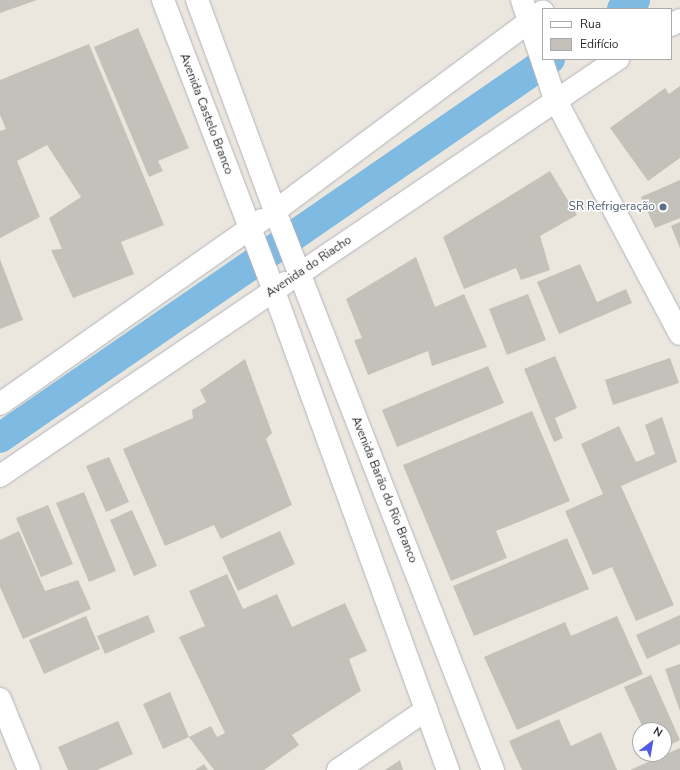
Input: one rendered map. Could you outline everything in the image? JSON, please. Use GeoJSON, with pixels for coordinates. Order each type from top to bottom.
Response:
{"type":"FeatureCollection","features":[{"type":"Feature","properties":{"kind":"main road","name":"Avenida Castelo Branco"},"geometry":{"type":"LineString","coordinates":[[163,0],[253,236]]}},
{"type":"Feature","properties":{"kind":"main road"},"geometry":{"type":"LineString","coordinates":[[197,0],[278,219]]}},
{"type":"Feature","properties":{"kind":"main road"},"geometry":{"type":"LineString","coordinates":[[522,0],[540,14],[542,25]]}},
{"type":"Feature","properties":{"kind":"main road"},"geometry":{"type":"LineString","coordinates":[[548,8],[559,0]]}},
{"type":"Feature","properties":{"kind":"main road"},"geometry":{"type":"LineString","coordinates":[[0,404],[278,219],[540,14]]}},
{"type":"Feature","properties":{"kind":"main road"},"geometry":{"type":"LineString","coordinates":[[548,60],[555,100],[680,334]]}},
{"type":"Feature","properties":{"kind":"main road","name":"Avenida do Riacho"},"geometry":{"type":"LineString","coordinates":[[0,476],[270,281],[296,266],[616,60]]}},
{"type":"Feature","properties":{"kind":"main road","name":"Avenida Barão do Rio Branco"},"geometry":{"type":"LineString","coordinates":[[278,219],[493,770]]}},
{"type":"Feature","properties":{"kind":"main road"},"geometry":{"type":"LineString","coordinates":[[253,236],[448,770]]}},
{"type":"Feature","properties":{"kind":"main road"},"geometry":{"type":"LineString","coordinates":[[0,699],[29,770]]}},
{"type":"Feature","properties":{"kind":"main road"},"geometry":{"type":"LineString","coordinates":[[338,770],[426,710]]}},
{"type":"Feature","properties":{"kind":"building"},"geometry":{"type":"Polygon","coordinates":[[[0,0],[37,0],[0,13],[0,0]]]}},
{"type":"Feature","properties":{"kind":"building"},"geometry":{"type":"Polygon","coordinates":[[[138,28],[189,148],[158,161],[163,171],[149,177],[94,47],[138,28]]]}},
{"type":"Feature","properties":{"kind":"building"},"geometry":{"type":"Polygon","coordinates":[[[89,44],[164,225],[121,242],[134,274],[73,298],[51,250],[62,249],[49,218],[81,197],[47,145],[17,161],[40,217],[0,238],[0,131],[6,129],[0,115],[0,80],[89,44]]]}},
{"type":"Feature","properties":{"kind":"building"},"geometry":{"type":"Polygon","coordinates":[[[680,86],[680,158],[648,181],[610,128],[665,88],[669,94],[680,86]]]}},
{"type":"Feature","properties":{"kind":"building"},"geometry":{"type":"Polygon","coordinates":[[[550,171],[577,215],[540,236],[550,270],[521,280],[516,268],[464,289],[443,237],[550,171]]]}},
{"type":"Feature","properties":{"kind":"building","name":"SR Refrigeração"},"geometry":{"type":"Polygon","coordinates":[[[680,180],[680,218],[655,228],[641,197],[680,180]]]}},
{"type":"Feature","properties":{"kind":"building"},"geometry":{"type":"Polygon","coordinates":[[[680,222],[680,248],[671,226],[680,222]]]}},
{"type":"Feature","properties":{"kind":"building"},"geometry":{"type":"Polygon","coordinates":[[[416,257],[435,307],[464,294],[487,347],[432,366],[428,351],[368,375],[354,340],[362,338],[346,299],[416,257]]]}},
{"type":"Feature","properties":{"kind":"building"},"geometry":{"type":"Polygon","coordinates":[[[0,259],[23,320],[0,329],[0,259]]]}},
{"type":"Feature","properties":{"kind":"building"},"geometry":{"type":"Polygon","coordinates":[[[580,264],[597,302],[626,289],[632,303],[559,334],[537,282],[580,264]]]}},
{"type":"Feature","properties":{"kind":"building"},"geometry":{"type":"Polygon","coordinates":[[[528,294],[546,340],[507,355],[489,309],[528,294]]]}},
{"type":"Feature","properties":{"kind":"building"},"geometry":{"type":"Polygon","coordinates":[[[555,356],[577,408],[555,418],[563,438],[554,442],[524,369],[555,356]]]}},
{"type":"Feature","properties":{"kind":"building"},"geometry":{"type":"Polygon","coordinates":[[[670,358],[679,383],[613,405],[605,380],[670,358]]]}},
{"type":"Feature","properties":{"kind":"building"},"geometry":{"type":"Polygon","coordinates":[[[245,359],[272,433],[266,439],[292,505],[221,539],[214,525],[165,546],[123,449],[193,418],[192,410],[206,402],[200,390],[245,359]]]}},
{"type":"Feature","properties":{"kind":"building"},"geometry":{"type":"Polygon","coordinates":[[[488,366],[504,403],[397,447],[382,410],[488,366]]]}},
{"type":"Feature","properties":{"kind":"building"},"geometry":{"type":"Polygon","coordinates":[[[532,411],[570,501],[496,531],[507,558],[451,581],[403,465],[532,411]]]}},
{"type":"Feature","properties":{"kind":"building"},"geometry":{"type":"Polygon","coordinates":[[[662,417],[677,462],[621,486],[674,605],[636,621],[612,567],[593,575],[565,511],[603,494],[581,444],[619,426],[636,462],[655,454],[645,425],[662,417]]]}},
{"type":"Feature","properties":{"kind":"building"},"geometry":{"type":"Polygon","coordinates":[[[109,457],[129,502],[106,512],[86,466],[109,457]]]}},
{"type":"Feature","properties":{"kind":"building"},"geometry":{"type":"Polygon","coordinates":[[[84,492],[116,571],[89,582],[56,503],[84,492]]]}},
{"type":"Feature","properties":{"kind":"building"},"geometry":{"type":"Polygon","coordinates":[[[48,505],[73,564],[41,577],[16,518],[48,505]]]}},
{"type":"Feature","properties":{"kind":"building"},"geometry":{"type":"Polygon","coordinates":[[[132,510],[157,566],[134,576],[110,520],[132,510]]]}},
{"type":"Feature","properties":{"kind":"building"},"geometry":{"type":"Polygon","coordinates":[[[19,531],[45,591],[78,580],[91,609],[23,639],[0,587],[0,540],[19,531]]]}},
{"type":"Feature","properties":{"kind":"building"},"geometry":{"type":"Polygon","coordinates":[[[280,531],[295,564],[238,591],[222,557],[280,531]]]}},
{"type":"Feature","properties":{"kind":"building"},"geometry":{"type":"Polygon","coordinates":[[[567,538],[589,589],[474,636],[453,586],[567,538]]]}},
{"type":"Feature","properties":{"kind":"building"},"geometry":{"type":"Polygon","coordinates":[[[227,574],[243,609],[277,594],[292,627],[345,603],[367,651],[349,659],[361,691],[292,735],[299,745],[264,770],[214,770],[189,737],[211,726],[217,737],[225,733],[179,637],[205,626],[189,591],[227,574]]]}},
{"type":"Feature","properties":{"kind":"building"},"geometry":{"type":"Polygon","coordinates":[[[148,615],[155,632],[105,654],[97,636],[148,615]]]}},
{"type":"Feature","properties":{"kind":"building"},"geometry":{"type":"Polygon","coordinates":[[[680,615],[680,644],[647,659],[636,635],[680,615]]]}},
{"type":"Feature","properties":{"kind":"building"},"geometry":{"type":"Polygon","coordinates":[[[86,616],[100,649],[44,674],[29,640],[86,616]]]}},
{"type":"Feature","properties":{"kind":"building"},"geometry":{"type":"Polygon","coordinates":[[[617,616],[643,674],[517,730],[484,657],[565,622],[571,636],[617,616]]]}},
{"type":"Feature","properties":{"kind":"building"},"geometry":{"type":"Polygon","coordinates":[[[680,664],[680,711],[665,669],[680,664]]]}},
{"type":"Feature","properties":{"kind":"building"},"geometry":{"type":"Polygon","coordinates":[[[651,675],[672,722],[640,722],[624,687],[651,675]]]}},
{"type":"Feature","properties":{"kind":"building"},"geometry":{"type":"Polygon","coordinates":[[[170,692],[189,737],[163,749],[143,704],[170,692]]]}},
{"type":"Feature","properties":{"kind":"building"},"geometry":{"type":"Polygon","coordinates":[[[559,719],[571,746],[601,732],[617,770],[522,770],[509,741],[559,719]]]}},
{"type":"Feature","properties":{"kind":"building"},"geometry":{"type":"Polygon","coordinates":[[[118,721],[133,754],[97,770],[68,770],[58,747],[118,721]]]}},
{"type":"Feature","properties":{"kind":"building"},"geometry":{"type":"Polygon","coordinates":[[[672,722],[680,740],[672,744],[672,722]]]}},
{"type":"Feature","properties":{"kind":"building"},"geometry":{"type":"Polygon","coordinates":[[[680,748],[680,770],[630,770],[648,762],[672,762],[672,752],[680,748]]]}},
{"type":"Feature","properties":{"kind":"building"},"geometry":{"type":"Polygon","coordinates":[[[400,760],[403,770],[385,770],[400,760]]]}},
{"type":"Feature","properties":{"kind":"building"},"geometry":{"type":"Polygon","coordinates":[[[204,764],[208,770],[195,770],[204,764]]]}},
{"type":"Feature","properties":{"kind":"waterway"},"geometry":{"type":"LineString","coordinates":[[623,8],[635,0]]}},
{"type":"Feature","properties":{"kind":"waterway"},"geometry":{"type":"LineString","coordinates":[[0,438],[549,60]]}},
{"type":"Feature","properties":{"kind":"place","name":"SR Refrigeração"},"geometry":{"type":"Point","coordinates":[663,207]}}]}
